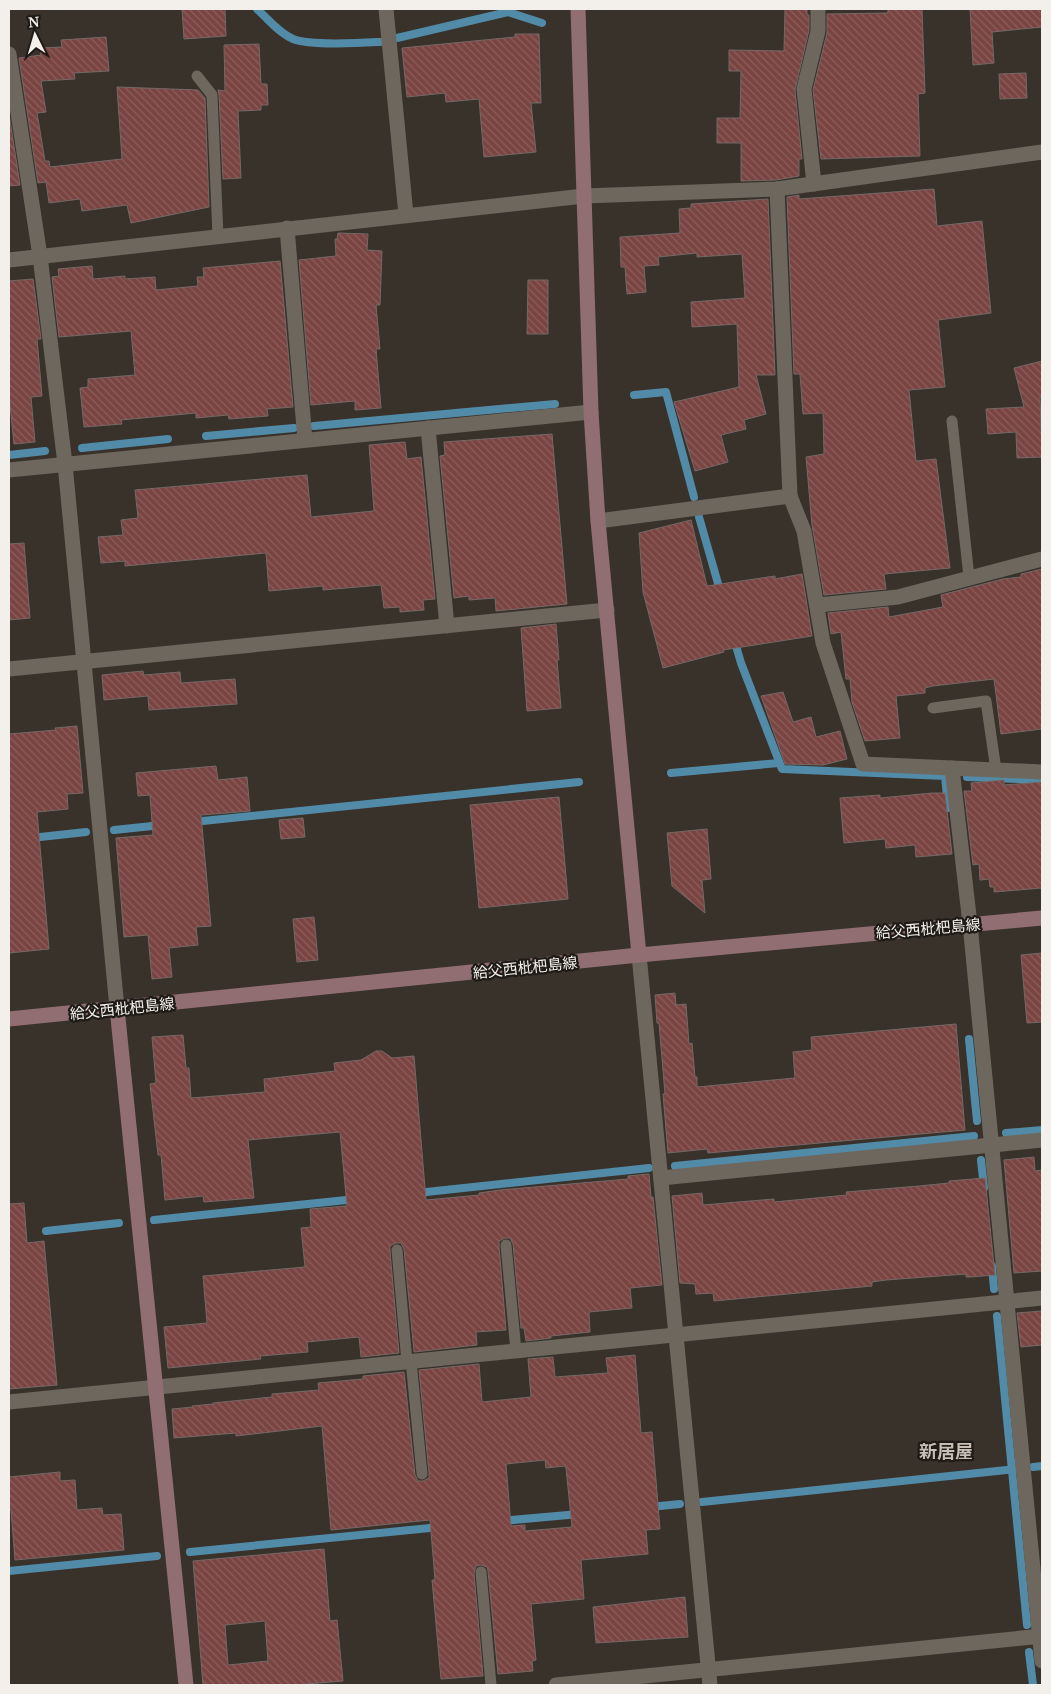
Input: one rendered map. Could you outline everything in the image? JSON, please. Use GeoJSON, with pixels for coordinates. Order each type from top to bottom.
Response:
{"type":"FeatureCollection","features":[{"type":"Feature","properties":{"kind":"street"},"geometry":{"type":"LineString","coordinates":[[386,9],[406,215]]}},
{"type":"Feature","properties":{"kind":"street"},"geometry":{"type":"LineString","coordinates":[[578,9],[591,412],[598,521],[710,1685]]}},
{"type":"Feature","properties":{"kind":"street"},"geometry":{"type":"LineString","coordinates":[[814,184],[804,88],[818,31],[818,9]]}},
{"type":"Feature","properties":{"kind":"street"},"geometry":{"type":"LineString","coordinates":[[9,54],[10,71],[40,256],[65,464],[117,1008],[186,1685]]}},
{"type":"Feature","properties":{"kind":"street"},"geometry":{"type":"LineString","coordinates":[[9,260],[584,196],[777,189],[1042,152]]}},
{"type":"Feature","properties":{"kind":"street"},"geometry":{"type":"LineString","coordinates":[[777,189],[790,496],[804,532],[818,605],[822,643],[863,764],[1042,772]]}},
{"type":"Feature","properties":{"kind":"street"},"geometry":{"type":"LineString","coordinates":[[287,228],[305,440]]}},
{"type":"Feature","properties":{"kind":"street"},"geometry":{"type":"LineString","coordinates":[[9,470],[591,412]]}},
{"type":"Feature","properties":{"kind":"street"},"geometry":{"type":"LineString","coordinates":[[428,428],[447,626]]}},
{"type":"Feature","properties":{"kind":"street"},"geometry":{"type":"LineString","coordinates":[[598,521],[790,496]]}},
{"type":"Feature","properties":{"kind":"street"},"geometry":{"type":"LineString","coordinates":[[818,605],[898,597],[1042,559]]}},
{"type":"Feature","properties":{"kind":"street"},"geometry":{"type":"LineString","coordinates":[[9,669],[607,610]]}},
{"type":"Feature","properties":{"kind":"street"},"geometry":{"type":"LineString","coordinates":[[952,768],[970,924],[1042,1661]]}},
{"type":"Feature","properties":{"kind":"street","name":"給父西枇杷島線"},"geometry":{"type":"LineString","coordinates":[[9,1019],[639,955],[1042,918]]}},
{"type":"Feature","properties":{"kind":"street"},"geometry":{"type":"LineString","coordinates":[[661,1178],[1042,1140]]}},
{"type":"Feature","properties":{"kind":"street"},"geometry":{"type":"LineString","coordinates":[[9,1402],[1042,1298]]}},
{"type":"Feature","properties":{"kind":"street"},"geometry":{"type":"LineString","coordinates":[[556,1685],[1041,1636]]}},
{"type":"Feature","properties":{"kind":"lane"},"geometry":{"type":"LineString","coordinates":[[196,76],[212,95],[218,236]]}},
{"type":"Feature","properties":{"kind":"lane"},"geometry":{"type":"LineString","coordinates":[[952,421],[969,578]]}},
{"type":"Feature","properties":{"kind":"lane"},"geometry":{"type":"LineString","coordinates":[[933,708],[986,701],[996,770]]}},
{"type":"Feature","properties":{"kind":"lane"},"geometry":{"type":"LineString","coordinates":[[506,1245],[516,1351]]}},
{"type":"Feature","properties":{"kind":"lane"},"geometry":{"type":"LineString","coordinates":[[397,1250],[422,1474]]}},
{"type":"Feature","properties":{"kind":"lane"},"geometry":{"type":"LineString","coordinates":[[481,1572],[491,1685]]}},
{"type":"Feature","properties":{"kind":"building"},"geometry":{"type":"Polygon","coordinates":[[[182,9],[225,9],[226,36],[184,39],[182,9]]]}},
{"type":"Feature","properties":{"kind":"building"},"geometry":{"type":"Polygon","coordinates":[[[785,9],[807,9],[807,15],[809,15],[809,30],[795,90],[802,159],[799,159],[799,176],[776,180],[741,181],[741,143],[717,143],[717,118],[740,118],[741,71],[729,71],[729,50],[784,51],[785,9]]]}},
{"type":"Feature","properties":{"kind":"building"},"geometry":{"type":"Polygon","coordinates":[[[888,9],[922,9],[925,93],[918,94],[920,156],[821,159],[813,90],[827,33],[827,14],[888,13],[888,9]]]}},
{"type":"Feature","properties":{"kind":"building"},"geometry":{"type":"Polygon","coordinates":[[[970,9],[1042,9],[1042,27],[992,32],[994,63],[973,65],[970,9]]]}},
{"type":"Feature","properties":{"kind":"building"},"geometry":{"type":"Polygon","coordinates":[[[515,34],[539,34],[541,103],[531,103],[536,152],[484,157],[479,99],[446,102],[445,93],[407,97],[402,48],[515,37],[515,34]]]}},
{"type":"Feature","properties":{"kind":"building"},"geometry":{"type":"Polygon","coordinates":[[[106,37],[109,71],[74,73],[75,79],[41,81],[46,112],[37,113],[45,161],[49,161],[50,167],[122,159],[117,87],[198,90],[205,98],[209,207],[131,223],[127,205],[82,211],[80,199],[49,203],[46,182],[38,183],[19,58],[41,55],[40,48],[62,47],[61,40],[106,37]]]}},
{"type":"Feature","properties":{"kind":"building"},"geometry":{"type":"Polygon","coordinates":[[[259,44],[261,84],[267,84],[268,105],[261,105],[261,110],[238,111],[241,178],[223,179],[218,90],[225,91],[224,45],[259,44]]]}},
{"type":"Feature","properties":{"kind":"building"},"geometry":{"type":"Polygon","coordinates":[[[1026,73],[1027,98],[1000,99],[999,74],[1026,73]]]}},
{"type":"Feature","properties":{"kind":"building"},"geometry":{"type":"Polygon","coordinates":[[[9,114],[20,185],[9,186],[9,114]]]}},
{"type":"Feature","properties":{"kind":"building"},"geometry":{"type":"Polygon","coordinates":[[[934,189],[937,226],[982,221],[991,313],[938,320],[945,387],[909,390],[916,461],[936,459],[950,568],[884,574],[886,589],[824,595],[812,525],[806,457],[824,454],[823,413],[803,414],[800,374],[794,374],[787,197],[799,195],[799,199],[934,189]]]}},
{"type":"Feature","properties":{"kind":"building"},"geometry":{"type":"Polygon","coordinates":[[[768,199],[775,375],[756,375],[766,414],[744,420],[746,429],[721,435],[728,462],[695,471],[674,402],[739,387],[737,324],[692,327],[691,302],[745,298],[742,254],[697,257],[697,253],[658,257],[659,265],[644,266],[646,292],[627,294],[625,267],[621,267],[620,237],[680,233],[679,209],[691,208],[691,204],[768,199]]]}},
{"type":"Feature","properties":{"kind":"building"},"geometry":{"type":"Polygon","coordinates":[[[338,233],[368,234],[367,250],[382,251],[380,305],[376,305],[380,349],[376,349],[381,408],[355,410],[355,401],[311,405],[299,260],[336,256],[335,239],[337,239],[338,233]]]}},
{"type":"Feature","properties":{"kind":"building"},"geometry":{"type":"Polygon","coordinates":[[[280,261],[293,407],[267,409],[268,416],[229,419],[228,415],[196,418],[196,413],[121,420],[122,424],[84,427],[80,388],[88,387],[88,379],[135,375],[131,331],[59,337],[52,277],[59,276],[58,269],[92,266],[93,279],[125,276],[125,279],[155,277],[156,290],[198,286],[197,277],[204,277],[203,268],[280,261]]]}},
{"type":"Feature","properties":{"kind":"building"},"geometry":{"type":"Polygon","coordinates":[[[33,279],[41,339],[37,339],[42,396],[31,397],[35,442],[14,444],[9,395],[9,281],[33,279]]]}},
{"type":"Feature","properties":{"kind":"building"},"geometry":{"type":"Polygon","coordinates":[[[528,280],[548,280],[548,334],[527,334],[528,280]]]}},
{"type":"Feature","properties":{"kind":"building"},"geometry":{"type":"Polygon","coordinates":[[[1042,361],[1042,397],[1040,397],[1042,457],[1017,458],[1016,432],[988,434],[986,409],[1024,407],[1014,368],[1042,361]]]}},
{"type":"Feature","properties":{"kind":"building"},"geometry":{"type":"Polygon","coordinates":[[[552,434],[567,604],[496,611],[495,598],[469,600],[469,596],[454,598],[440,456],[445,455],[444,442],[552,434]]]}},
{"type":"Feature","properties":{"kind":"building"},"geometry":{"type":"Polygon","coordinates":[[[405,442],[407,459],[421,457],[435,599],[423,600],[424,610],[400,612],[400,607],[384,608],[381,585],[323,590],[323,586],[269,591],[266,553],[125,566],[125,561],[101,563],[98,537],[123,535],[121,520],[138,518],[135,490],[307,475],[311,517],[374,511],[369,445],[405,442]]]}},
{"type":"Feature","properties":{"kind":"building"},"geometry":{"type":"Polygon","coordinates":[[[691,520],[707,586],[775,576],[775,579],[802,574],[812,636],[723,650],[724,652],[663,668],[643,592],[639,533],[691,520]]]}},
{"type":"Feature","properties":{"kind":"building"},"geometry":{"type":"Polygon","coordinates":[[[24,543],[30,618],[9,620],[9,544],[24,543]]]}},
{"type":"Feature","properties":{"kind":"building"},"geometry":{"type":"Polygon","coordinates":[[[1042,569],[1042,729],[1001,734],[994,679],[933,686],[925,688],[925,693],[896,696],[900,738],[865,741],[852,702],[850,679],[846,679],[841,632],[831,634],[828,613],[888,607],[889,617],[943,607],[941,595],[1003,579],[1021,577],[1021,574],[1042,569]]]}},
{"type":"Feature","properties":{"kind":"building"},"geometry":{"type":"Polygon","coordinates":[[[556,624],[561,708],[527,711],[521,628],[556,624]]]}},
{"type":"Feature","properties":{"kind":"building"},"geometry":{"type":"Polygon","coordinates":[[[143,671],[144,675],[180,672],[181,683],[235,679],[237,704],[149,710],[148,696],[104,700],[102,675],[143,671]]]}},
{"type":"Feature","properties":{"kind":"building"},"geometry":{"type":"Polygon","coordinates":[[[783,692],[793,722],[811,717],[816,737],[840,731],[847,759],[823,765],[785,764],[761,696],[783,692]]]}},
{"type":"Feature","properties":{"kind":"building"},"geometry":{"type":"Polygon","coordinates":[[[77,726],[83,793],[67,794],[68,809],[37,812],[49,949],[9,953],[9,734],[56,730],[55,728],[77,726]]]}},
{"type":"Feature","properties":{"kind":"building"},"geometry":{"type":"Polygon","coordinates":[[[216,766],[218,780],[247,777],[250,811],[201,815],[211,926],[196,927],[198,945],[169,948],[172,977],[152,979],[148,935],[124,937],[116,838],[153,835],[150,795],[138,796],[136,773],[216,766]]]}},
{"type":"Feature","properties":{"kind":"building"},"geometry":{"type":"Polygon","coordinates":[[[1004,780],[1004,785],[1042,782],[1042,888],[994,892],[994,887],[990,887],[989,879],[980,880],[979,864],[973,865],[964,791],[972,791],[971,783],[1004,780]]]}},
{"type":"Feature","properties":{"kind":"building"},"geometry":{"type":"Polygon","coordinates":[[[945,793],[952,854],[916,857],[915,845],[886,848],[885,839],[844,843],[840,798],[880,795],[880,798],[945,793]]]}},
{"type":"Feature","properties":{"kind":"building"},"geometry":{"type":"Polygon","coordinates":[[[559,797],[568,899],[479,908],[470,805],[559,797]]]}},
{"type":"Feature","properties":{"kind":"building"},"geometry":{"type":"Polygon","coordinates":[[[303,818],[305,837],[281,839],[279,820],[303,818]]]}},
{"type":"Feature","properties":{"kind":"building"},"geometry":{"type":"Polygon","coordinates":[[[707,829],[711,879],[702,880],[705,913],[672,886],[667,833],[707,829]]]}},
{"type":"Feature","properties":{"kind":"building"},"geometry":{"type":"Polygon","coordinates":[[[314,917],[318,960],[297,962],[293,919],[314,917]]]}},
{"type":"Feature","properties":{"kind":"building"},"geometry":{"type":"Polygon","coordinates":[[[1042,953],[1042,1022],[1027,1023],[1021,955],[1042,953]]]}},
{"type":"Feature","properties":{"kind":"building"},"geometry":{"type":"Polygon","coordinates":[[[675,993],[676,1005],[686,1004],[689,1044],[692,1043],[697,1087],[795,1078],[793,1052],[812,1050],[811,1037],[956,1024],[965,1130],[708,1153],[707,1149],[668,1153],[663,1094],[665,1094],[655,995],[675,993]]]}},
{"type":"Feature","properties":{"kind":"building"},"geometry":{"type":"Polygon","coordinates":[[[183,1035],[186,1068],[189,1068],[191,1098],[265,1092],[264,1079],[335,1071],[334,1063],[361,1060],[376,1051],[382,1051],[392,1058],[414,1056],[426,1200],[479,1195],[479,1193],[500,1190],[628,1179],[628,1176],[649,1174],[662,1285],[630,1288],[632,1308],[589,1312],[590,1332],[526,1341],[524,1328],[521,1328],[513,1244],[510,1238],[505,1238],[499,1241],[499,1246],[506,1330],[476,1332],[477,1345],[414,1352],[404,1249],[401,1243],[396,1243],[390,1246],[390,1251],[399,1353],[361,1357],[359,1337],[307,1342],[308,1352],[260,1356],[261,1359],[168,1368],[164,1327],[207,1323],[203,1276],[305,1267],[301,1228],[311,1227],[310,1209],[347,1206],[340,1132],[248,1140],[254,1198],[204,1202],[203,1196],[165,1200],[161,1155],[158,1155],[150,1084],[156,1083],[152,1037],[183,1035]]]}},
{"type":"Feature","properties":{"kind":"building"},"geometry":{"type":"Polygon","coordinates":[[[1034,1157],[1035,1171],[1042,1170],[1042,1271],[1014,1273],[1004,1160],[1034,1157]]]}},
{"type":"Feature","properties":{"kind":"building"},"geometry":{"type":"Polygon","coordinates":[[[985,1178],[995,1275],[966,1277],[966,1274],[886,1280],[872,1282],[872,1286],[714,1301],[713,1293],[696,1294],[695,1284],[680,1283],[672,1196],[702,1193],[703,1205],[774,1199],[774,1202],[847,1195],[846,1192],[985,1178]]]}},
{"type":"Feature","properties":{"kind":"building"},"geometry":{"type":"Polygon","coordinates":[[[24,1203],[27,1243],[44,1241],[57,1385],[9,1389],[9,1204],[24,1203]]]}},
{"type":"Feature","properties":{"kind":"building"},"geometry":{"type":"Polygon","coordinates":[[[1042,1311],[1042,1345],[1021,1347],[1017,1313],[1042,1311]]]}},
{"type":"Feature","properties":{"kind":"building"},"geometry":{"type":"Polygon","coordinates":[[[635,1355],[641,1433],[652,1432],[660,1529],[646,1530],[648,1554],[581,1560],[584,1599],[531,1604],[536,1660],[532,1661],[533,1671],[498,1674],[488,1571],[487,1567],[481,1565],[476,1566],[474,1573],[483,1676],[441,1679],[432,1580],[435,1580],[430,1520],[331,1530],[322,1426],[236,1436],[236,1433],[174,1438],[172,1409],[272,1397],[272,1394],[319,1390],[318,1383],[363,1379],[363,1376],[404,1372],[415,1475],[418,1481],[423,1481],[429,1478],[429,1473],[419,1370],[479,1364],[482,1402],[531,1397],[528,1359],[553,1357],[555,1377],[608,1373],[606,1358],[635,1355]],[[545,1460],[506,1464],[511,1526],[525,1525],[525,1531],[572,1527],[566,1468],[565,1466],[546,1468],[545,1460]]]}},
{"type":"Feature","properties":{"kind":"building"},"geometry":{"type":"Polygon","coordinates":[[[60,1472],[60,1481],[75,1480],[77,1510],[102,1508],[103,1515],[121,1514],[124,1550],[15,1560],[11,1510],[9,1510],[9,1477],[60,1472]]]}},
{"type":"Feature","properties":{"kind":"building"},"geometry":{"type":"Polygon","coordinates":[[[324,1549],[330,1621],[337,1620],[343,1681],[294,1685],[203,1685],[193,1561],[324,1549]],[[265,1621],[225,1625],[228,1665],[268,1661],[265,1621]]]}},
{"type":"Feature","properties":{"kind":"building"},"geometry":{"type":"Polygon","coordinates":[[[685,1597],[688,1637],[596,1643],[593,1607],[685,1597]]]}},
{"type":"Feature","properties":{"kind":"waterway"},"geometry":{"type":"LineString","coordinates":[[257,9],[274,26],[293,39],[311,43],[335,44],[380,42]]}},
{"type":"Feature","properties":{"kind":"waterway"},"geometry":{"type":"LineString","coordinates":[[397,38],[508,12],[542,23]]}},
{"type":"Feature","properties":{"kind":"waterway"},"geometry":{"type":"LineString","coordinates":[[634,395],[666,392],[694,497]]}},
{"type":"Feature","properties":{"kind":"waterway"},"geometry":{"type":"LineString","coordinates":[[314,426],[555,404]]}},
{"type":"Feature","properties":{"kind":"waterway"},"geometry":{"type":"LineString","coordinates":[[206,436],[294,428]]}},
{"type":"Feature","properties":{"kind":"waterway"},"geometry":{"type":"LineString","coordinates":[[82,448],[168,439]]}},
{"type":"Feature","properties":{"kind":"waterway"},"geometry":{"type":"LineString","coordinates":[[9,455],[45,451]]}},
{"type":"Feature","properties":{"kind":"waterway"},"geometry":{"type":"LineString","coordinates":[[699,517],[721,594]]}},
{"type":"Feature","properties":{"kind":"waterway"},"geometry":{"type":"LineString","coordinates":[[734,639],[741,663],[782,769],[945,776],[948,808]]}},
{"type":"Feature","properties":{"kind":"waterway"},"geometry":{"type":"LineString","coordinates":[[671,773],[779,763]]}},
{"type":"Feature","properties":{"kind":"waterway"},"geometry":{"type":"LineString","coordinates":[[967,777],[1042,780]]}},
{"type":"Feature","properties":{"kind":"waterway"},"geometry":{"type":"LineString","coordinates":[[193,822],[579,782]]}},
{"type":"Feature","properties":{"kind":"waterway"},"geometry":{"type":"LineString","coordinates":[[114,830],[162,825]]}},
{"type":"Feature","properties":{"kind":"waterway"},"geometry":{"type":"LineString","coordinates":[[31,838],[86,832]]}},
{"type":"Feature","properties":{"kind":"waterway"},"geometry":{"type":"LineString","coordinates":[[969,1039],[977,1121]]}},
{"type":"Feature","properties":{"kind":"waterway"},"geometry":{"type":"LineString","coordinates":[[1006,1133],[1042,1130]]}},
{"type":"Feature","properties":{"kind":"waterway"},"geometry":{"type":"LineString","coordinates":[[675,1166],[974,1136]]}},
{"type":"Feature","properties":{"kind":"waterway"},"geometry":{"type":"LineString","coordinates":[[981,1160],[984,1188]]}},
{"type":"Feature","properties":{"kind":"waterway"},"geometry":{"type":"LineString","coordinates":[[417,1193],[649,1168]]}},
{"type":"Feature","properties":{"kind":"waterway"},"geometry":{"type":"LineString","coordinates":[[154,1220],[356,1199]]}},
{"type":"Feature","properties":{"kind":"waterway"},"geometry":{"type":"LineString","coordinates":[[46,1231],[119,1223]]}},
{"type":"Feature","properties":{"kind":"waterway"},"geometry":{"type":"LineString","coordinates":[[992,1266],[994,1289]]}},
{"type":"Feature","properties":{"kind":"waterway"},"geometry":{"type":"LineString","coordinates":[[997,1316],[1027,1625]]}},
{"type":"Feature","properties":{"kind":"waterway"},"geometry":{"type":"LineString","coordinates":[[1033,1467],[1042,1466]]}},
{"type":"Feature","properties":{"kind":"waterway"},"geometry":{"type":"LineString","coordinates":[[702,1502],[1016,1469]]}},
{"type":"Feature","properties":{"kind":"waterway"},"geometry":{"type":"LineString","coordinates":[[650,1507],[680,1504]]}},
{"type":"Feature","properties":{"kind":"waterway"},"geometry":{"type":"LineString","coordinates":[[501,1521],[579,1514]]}},
{"type":"Feature","properties":{"kind":"waterway"},"geometry":{"type":"LineString","coordinates":[[190,1552],[440,1527]]}},
{"type":"Feature","properties":{"kind":"waterway"},"geometry":{"type":"LineString","coordinates":[[9,1571],[157,1556]]}},
{"type":"Feature","properties":{"kind":"waterway"},"geometry":{"type":"LineString","coordinates":[[1029,1652],[1033,1685]]}},
{"type":"Feature","properties":{"kind":"district","name":"新居屋"},"geometry":{"type":"Point","coordinates":[946,1451]}}]}
